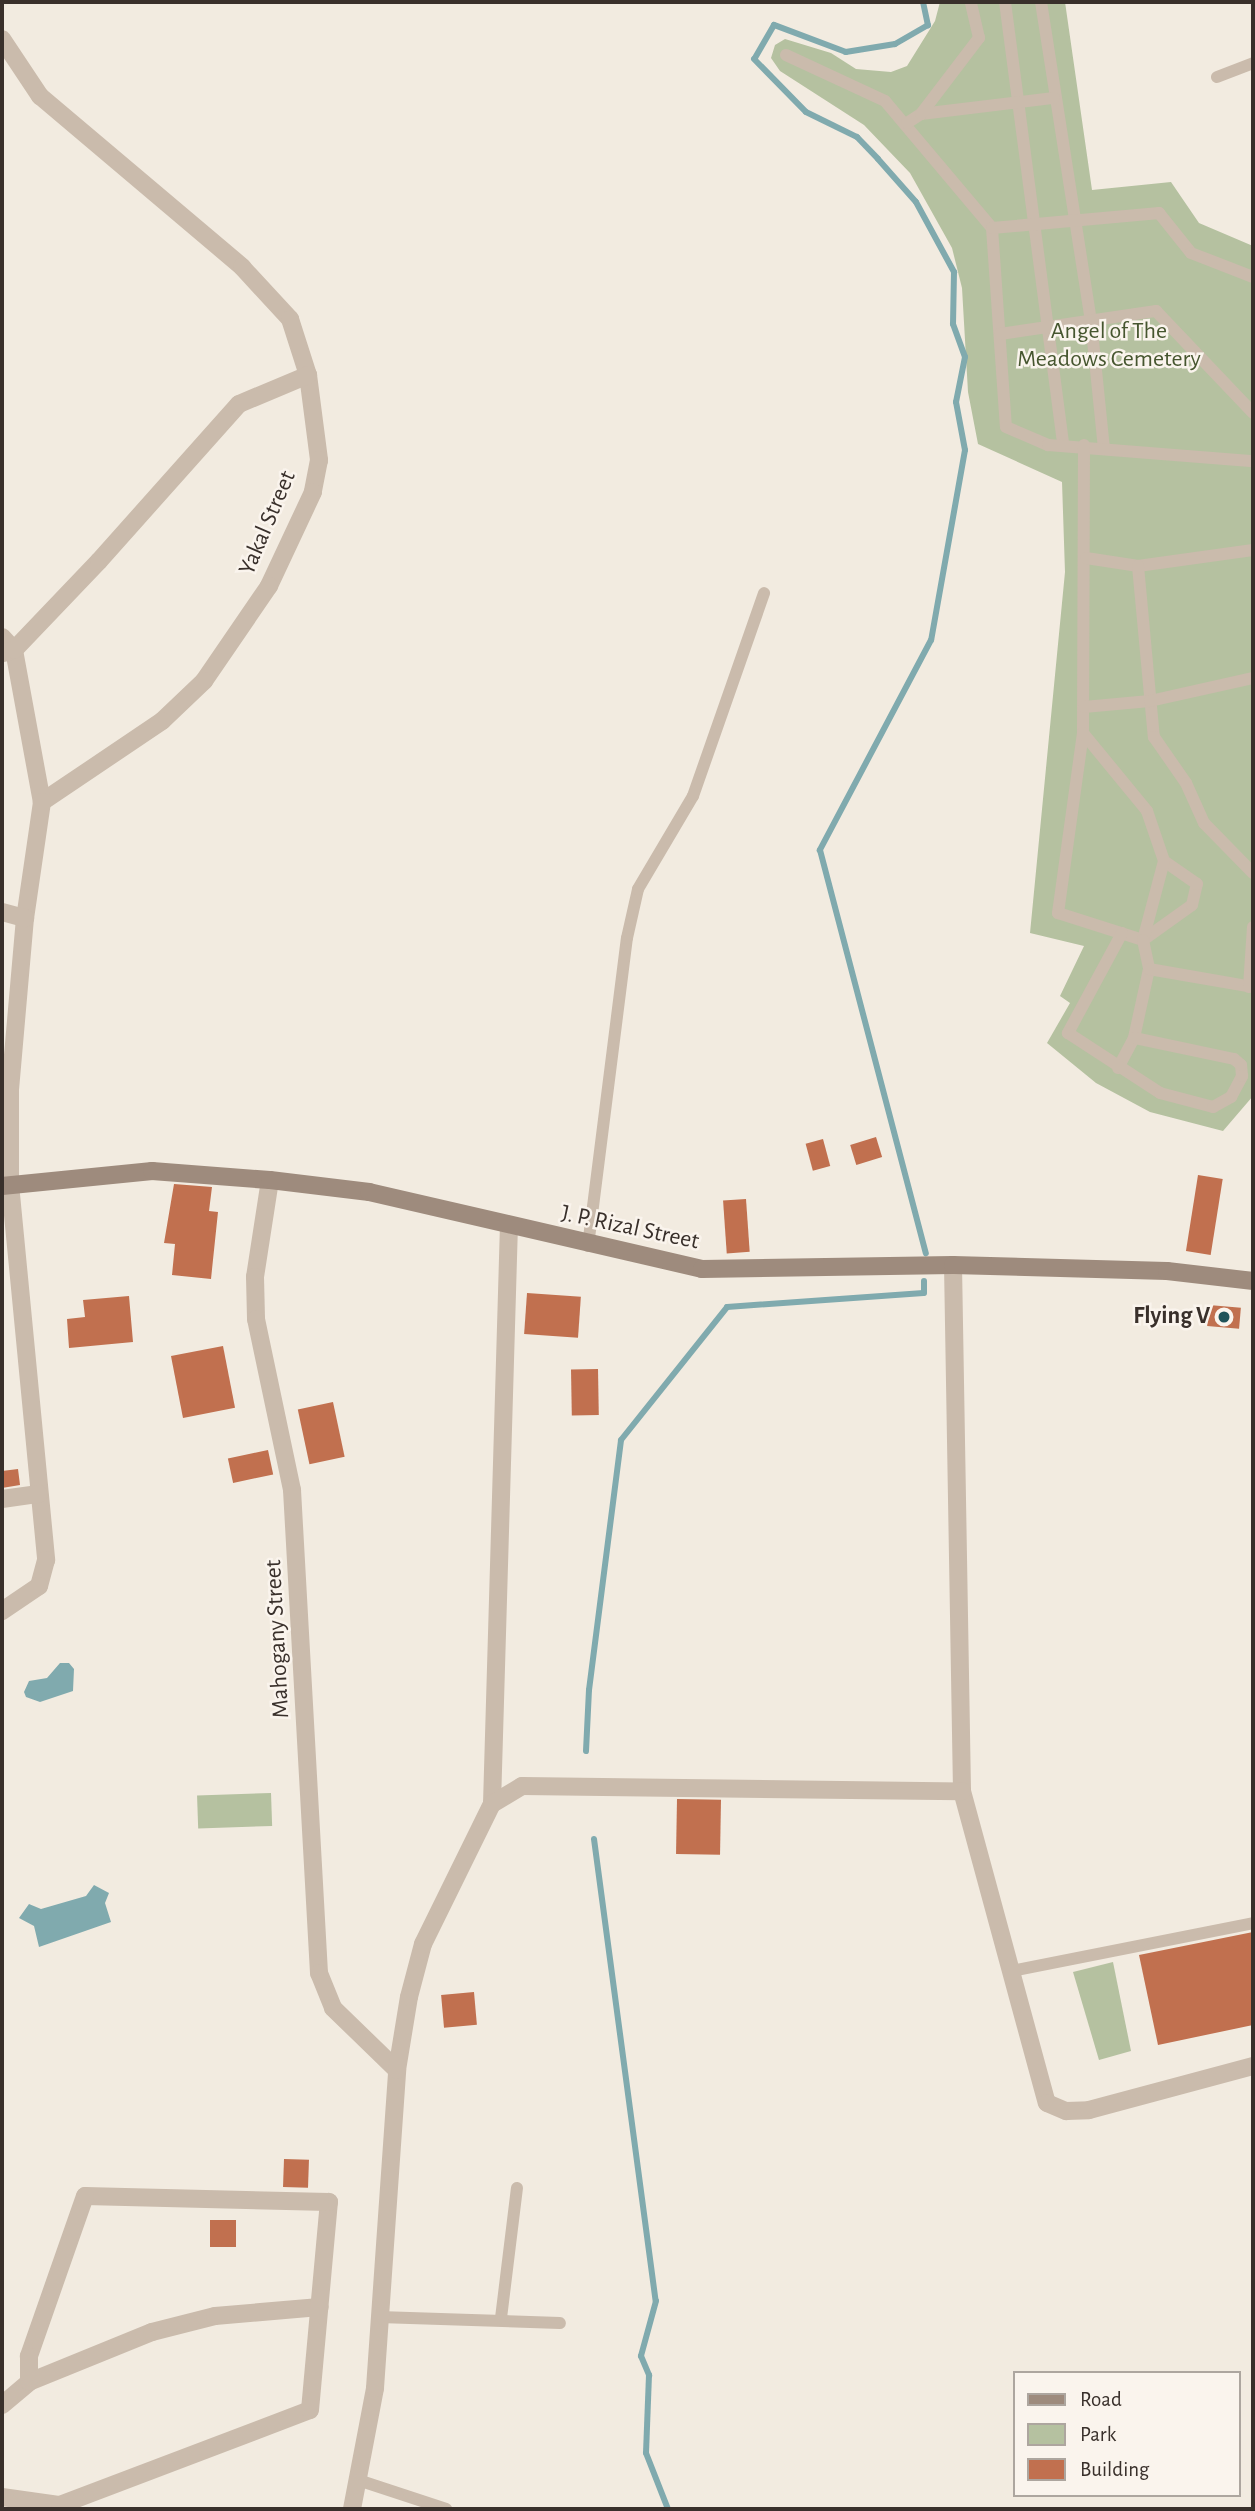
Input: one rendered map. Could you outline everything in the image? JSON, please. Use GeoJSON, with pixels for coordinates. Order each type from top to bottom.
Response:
{"type":"FeatureCollection","features":[{"type":"Feature","properties":{"kind":"main road","name":"J. P. Rizal Street"},"geometry":{"type":"LineString","coordinates":[[6,1185],[152,1171],[270,1180],[369,1192],[588,1246],[702,1269],[953,1265],[1167,1271],[1253,1281]]}},
{"type":"Feature","properties":{"kind":"street","name":"Yakal Street"},"geometry":{"type":"LineString","coordinates":[[2,39],[40,96],[242,267],[290,319],[308,375],[319,460],[313,492],[269,586],[204,681],[179,705],[42,802]]}},
{"type":"Feature","properties":{"kind":"street"},"geometry":{"type":"LineString","coordinates":[[2,1611],[39,1586],[46,1560],[6,1185],[10,1089],[25,918],[42,802],[6,647],[239,404],[308,375]]}},
{"type":"Feature","properties":{"kind":"street"},"geometry":{"type":"LineString","coordinates":[[2,912],[25,918]]}},
{"type":"Feature","properties":{"kind":"street","name":"Mahogany Street"},"geometry":{"type":"LineString","coordinates":[[270,1180],[255,1277],[257,1319],[292,1490],[319,1973],[333,2008],[397,2070]]}},
{"type":"Feature","properties":{"kind":"street"},"geometry":{"type":"LineString","coordinates":[[352,2509],[355,2479],[374,2388],[397,2070],[423,1944],[492,1804],[509,1225]]}},
{"type":"Feature","properties":{"kind":"street"},"geometry":{"type":"LineString","coordinates":[[953,1265],[962,1791],[1047,2104],[1066,2111],[1089,2110],[1253,2066]]}},
{"type":"Feature","properties":{"kind":"street"},"geometry":{"type":"LineString","coordinates":[[2,1499],[39,1494]]}},
{"type":"Feature","properties":{"kind":"street"},"geometry":{"type":"LineString","coordinates":[[492,1804],[522,1786],[962,1791]]}},
{"type":"Feature","properties":{"kind":"street"},"geometry":{"type":"LineString","coordinates":[[2,2497],[60,2505],[310,2410],[329,2202],[85,2196],[29,2356],[29,2382]]}},
{"type":"Feature","properties":{"kind":"street"},"geometry":{"type":"LineString","coordinates":[[2,2405],[29,2382],[152,2332],[215,2316],[320,2307]]}},
{"type":"Feature","properties":{"kind":"lane"},"geometry":{"type":"LineString","coordinates":[[907,123],[921,114],[979,38],[971,2]]}},
{"type":"Feature","properties":{"kind":"lane"},"geometry":{"type":"LineString","coordinates":[[1005,2],[1063,445]]}},
{"type":"Feature","properties":{"kind":"lane"},"geometry":{"type":"LineString","coordinates":[[1041,2],[1072,220],[1091,321],[1104,448]]}},
{"type":"Feature","properties":{"kind":"lane"},"geometry":{"type":"LineString","coordinates":[[786,55],[886,101],[992,228],[1006,427],[1048,445],[1084,445],[1253,461]]}},
{"type":"Feature","properties":{"kind":"lane"},"geometry":{"type":"LineString","coordinates":[[1217,76],[1253,63]]}},
{"type":"Feature","properties":{"kind":"lane"},"geometry":{"type":"LineString","coordinates":[[921,114],[1054,98]]}},
{"type":"Feature","properties":{"kind":"lane"},"geometry":{"type":"LineString","coordinates":[[992,228],[1034,221],[1159,213],[1191,253],[1253,277]]}},
{"type":"Feature","properties":{"kind":"lane"},"geometry":{"type":"LineString","coordinates":[[1000,334],[1156,311],[1253,413]]}},
{"type":"Feature","properties":{"kind":"lane"},"geometry":{"type":"LineString","coordinates":[[1084,445],[1086,558],[1083,733],[1058,913],[1143,940]]}},
{"type":"Feature","properties":{"kind":"lane"},"geometry":{"type":"LineString","coordinates":[[1086,558],[1138,566],[1253,550]]}},
{"type":"Feature","properties":{"kind":"lane"},"geometry":{"type":"LineString","coordinates":[[1138,566],[1154,737],[1186,783],[1204,823],[1253,873]]}},
{"type":"Feature","properties":{"kind":"lane"},"geometry":{"type":"LineString","coordinates":[[588,1246],[626,938],[638,889],[693,796],[764,593]]}},
{"type":"Feature","properties":{"kind":"lane"},"geometry":{"type":"LineString","coordinates":[[1084,706],[1150,701],[1253,678]]}},
{"type":"Feature","properties":{"kind":"lane"},"geometry":{"type":"LineString","coordinates":[[1083,733],[1147,811],[1164,861],[1143,940],[1149,970],[1134,1038],[1118,1068]]}},
{"type":"Feature","properties":{"kind":"lane"},"geometry":{"type":"LineString","coordinates":[[1143,940],[1192,905],[1197,884],[1164,861]]}},
{"type":"Feature","properties":{"kind":"lane"},"geometry":{"type":"LineString","coordinates":[[1149,970],[1251,987],[1253,927]]}},
{"type":"Feature","properties":{"kind":"lane"},"geometry":{"type":"LineString","coordinates":[[1122,933],[1068,1033],[1160,1093],[1213,1107],[1231,1097],[1242,1076],[1241,1065],[1234,1059],[1134,1038]]}},
{"type":"Feature","properties":{"kind":"lane"},"geometry":{"type":"LineString","coordinates":[[1011,1971],[1253,1923]]}},
{"type":"Feature","properties":{"kind":"lane"},"geometry":{"type":"LineString","coordinates":[[501,2318],[517,2188]]}},
{"type":"Feature","properties":{"kind":"lane"},"geometry":{"type":"LineString","coordinates":[[379,2317],[501,2318],[560,2323]]}},
{"type":"Feature","properties":{"kind":"lane"},"geometry":{"type":"LineString","coordinates":[[355,2479],[446,2509]]}},
{"type":"Feature","properties":{"kind":"green space","name":"Angel of The Meadows Cemetery"},"geometry":{"type":"Polygon","coordinates":[[[940,2],[1065,2],[1092,190],[1171,182],[1199,223],[1253,246],[1253,1096],[1223,1131],[1150,1112],[1096,1083],[1047,1043],[1070,1003],[1060,996],[1084,946],[1030,933],[1065,572],[1062,482],[978,444],[968,392],[962,288],[952,248],[910,173],[864,125],[780,71],[771,58],[775,45],[785,39],[831,53],[856,69],[891,72],[907,66],[935,21],[940,2]]]}},
{"type":"Feature","properties":{"kind":"green space"},"geometry":{"type":"Polygon","coordinates":[[[271,1793],[272,1826],[198,1829],[197,1796],[271,1793]]]}},
{"type":"Feature","properties":{"kind":"green space"},"geometry":{"type":"Polygon","coordinates":[[[1113,1962],[1131,2051],[1099,2060],[1073,1972],[1113,1962]]]}},
{"type":"Feature","properties":{"kind":"water"},"geometry":{"type":"Polygon","coordinates":[[[60,1663],[69,1663],[74,1669],[73,1691],[40,1702],[26,1697],[24,1692],[29,1681],[47,1678],[60,1663]]]}},
{"type":"Feature","properties":{"kind":"water"},"geometry":{"type":"Polygon","coordinates":[[[94,1885],[109,1893],[105,1903],[111,1922],[39,1947],[34,1926],[19,1918],[29,1904],[41,1909],[86,1896],[94,1885]]]}},
{"type":"Feature","properties":{"kind":"building"},"geometry":{"type":"Polygon","coordinates":[[[876,1137],[882,1157],[856,1165],[850,1145],[876,1137]]]}},
{"type":"Feature","properties":{"kind":"building"},"geometry":{"type":"Polygon","coordinates":[[[823,1139],[830,1166],[813,1171],[806,1144],[823,1139]]]}},
{"type":"Feature","properties":{"kind":"building"},"geometry":{"type":"Polygon","coordinates":[[[1198,1175],[1223,1179],[1211,1255],[1186,1251],[1198,1175]]]}},
{"type":"Feature","properties":{"kind":"building"},"geometry":{"type":"Polygon","coordinates":[[[174,1184],[212,1187],[209,1211],[218,1212],[211,1279],[172,1275],[175,1244],[164,1243],[174,1184]]]}},
{"type":"Feature","properties":{"kind":"building"},"geometry":{"type":"Polygon","coordinates":[[[746,1199],[750,1252],[727,1253],[723,1201],[746,1199]]]}},
{"type":"Feature","properties":{"kind":"building"},"geometry":{"type":"Polygon","coordinates":[[[527,1293],[581,1297],[578,1338],[524,1334],[527,1293]]]}},
{"type":"Feature","properties":{"kind":"building"},"geometry":{"type":"Polygon","coordinates":[[[129,1296],[133,1342],[69,1348],[67,1319],[85,1317],[83,1300],[129,1296]]]}},
{"type":"Feature","properties":{"kind":"building","name":"Flying V"},"geometry":{"type":"Polygon","coordinates":[[[1209,1305],[1241,1308],[1239,1329],[1207,1326],[1209,1305]]]}},
{"type":"Feature","properties":{"kind":"building"},"geometry":{"type":"Polygon","coordinates":[[[223,1346],[235,1408],[183,1418],[171,1356],[223,1346]]]}},
{"type":"Feature","properties":{"kind":"building"},"geometry":{"type":"Polygon","coordinates":[[[571,1369],[598,1369],[599,1415],[572,1415],[571,1369]]]}},
{"type":"Feature","properties":{"kind":"building"},"geometry":{"type":"Polygon","coordinates":[[[333,1402],[345,1457],[309,1464],[298,1409],[333,1402]]]}},
{"type":"Feature","properties":{"kind":"building"},"geometry":{"type":"Polygon","coordinates":[[[268,1450],[273,1474],[233,1483],[228,1459],[268,1450]]]}},
{"type":"Feature","properties":{"kind":"building"},"geometry":{"type":"Polygon","coordinates":[[[18,1469],[20,1485],[2,1488],[2,1471],[18,1469]]]}},
{"type":"Feature","properties":{"kind":"building"},"geometry":{"type":"Polygon","coordinates":[[[677,1799],[721,1800],[720,1855],[676,1854],[677,1799]]]}},
{"type":"Feature","properties":{"kind":"building"},"geometry":{"type":"Polygon","coordinates":[[[1253,1932],[1253,2025],[1158,2045],[1139,1955],[1253,1932]]]}},
{"type":"Feature","properties":{"kind":"building"},"geometry":{"type":"Polygon","coordinates":[[[474,1992],[477,2025],[444,2028],[441,1995],[474,1992]]]}},
{"type":"Feature","properties":{"kind":"building"},"geometry":{"type":"Polygon","coordinates":[[[284,2159],[309,2160],[308,2188],[283,2187],[284,2159]]]}},
{"type":"Feature","properties":{"kind":"building"},"geometry":{"type":"Polygon","coordinates":[[[210,2220],[236,2220],[236,2247],[210,2247],[210,2220]]]}},
{"type":"Feature","properties":{"kind":"waterway"},"geometry":{"type":"LineString","coordinates":[[923,2],[928,25],[895,44],[846,52],[774,25],[754,59],[806,112],[857,137],[878,159],[916,202],[954,272],[953,324],[965,357],[956,402],[965,450],[931,640],[820,850],[926,1253]]}},
{"type":"Feature","properties":{"kind":"waterway"},"geometry":{"type":"LineString","coordinates":[[586,1751],[589,1690],[621,1440],[727,1307],[924,1293],[924,1281]]}},
{"type":"Feature","properties":{"kind":"waterway"},"geometry":{"type":"LineString","coordinates":[[594,1839],[656,2301],[641,2356],[649,2375],[646,2453],[668,2509]]}},
{"type":"Feature","properties":{"kind":"place","name":"Flying V"},"geometry":{"type":"Point","coordinates":[1224,1317]}}]}
